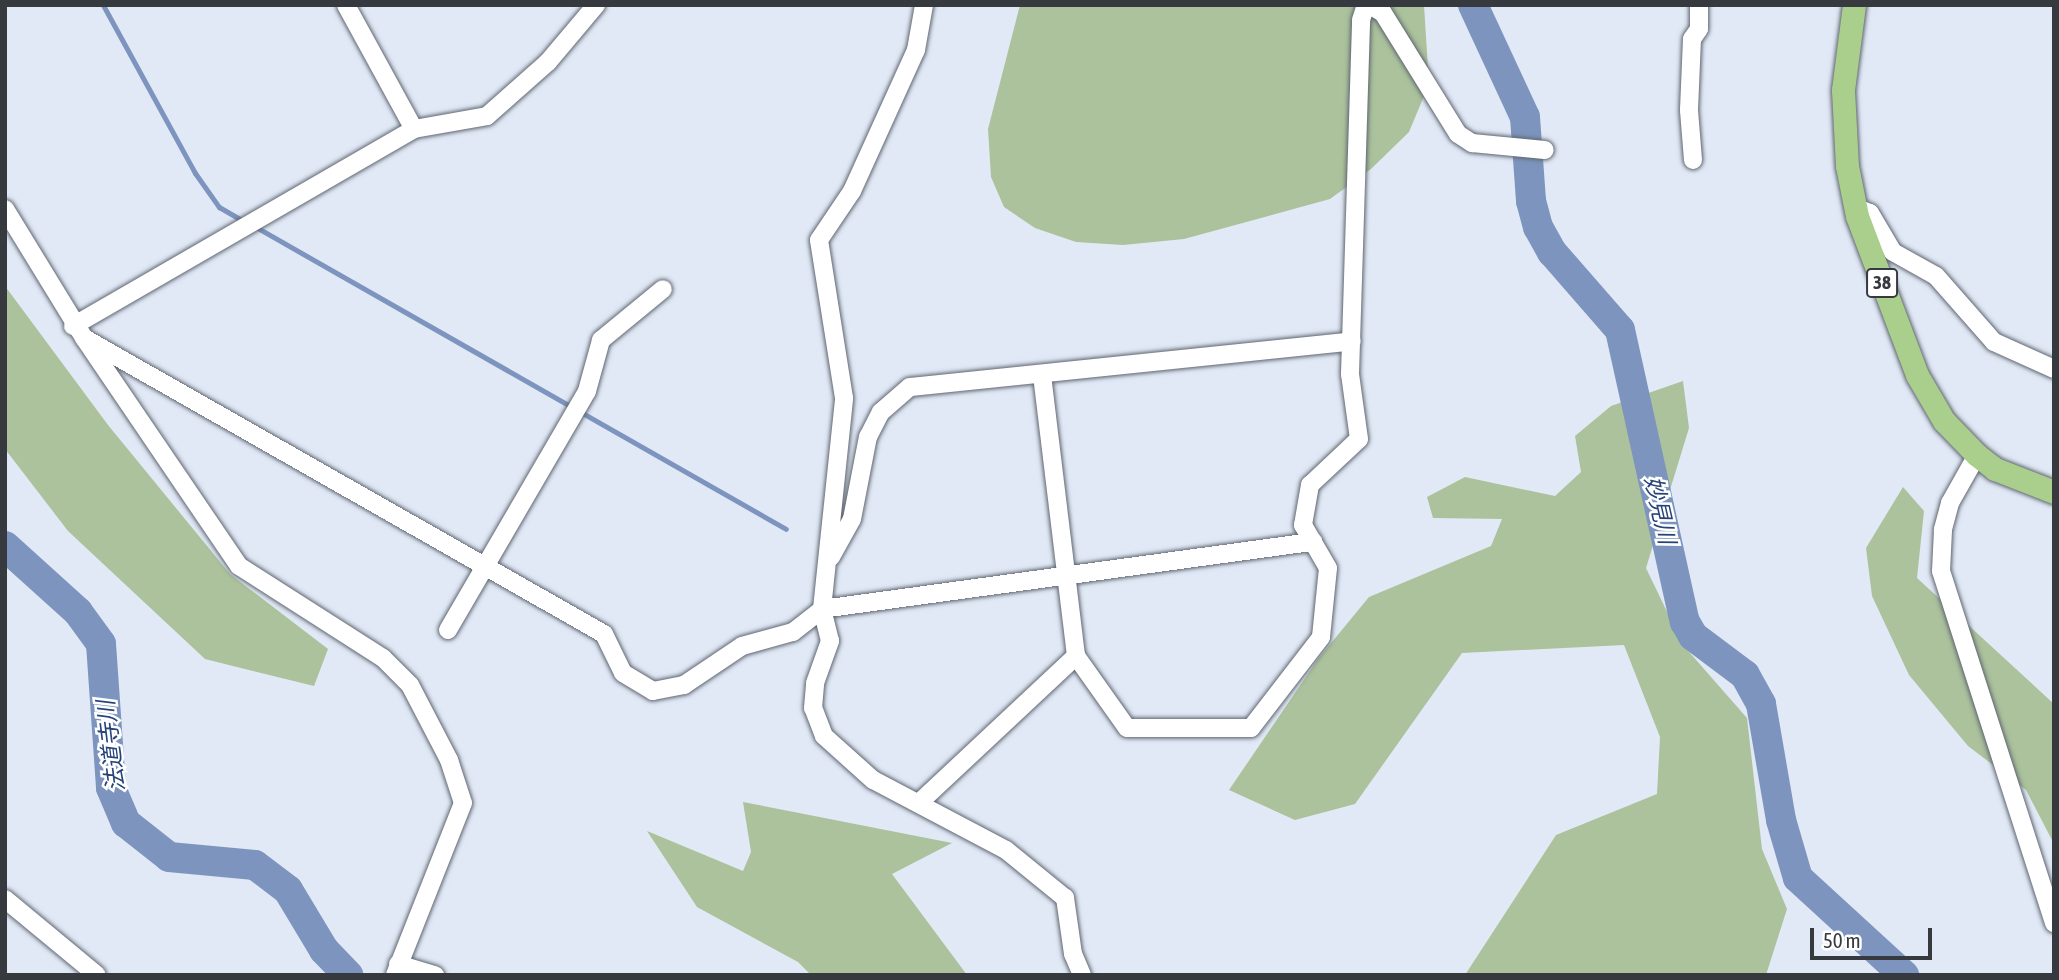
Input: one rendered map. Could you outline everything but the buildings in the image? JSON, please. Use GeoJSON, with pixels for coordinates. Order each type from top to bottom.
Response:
{"type":"FeatureCollection","features":[{"type":"Feature","properties":{"kind":"main road","name":"38"},"geometry":{"type":"LineString","coordinates":[[1854,5],[1843,89],[1847,166],[1855,207],[1917,375],[1944,421],[1978,455],[1995,469],[2054,492]]}},
{"type":"Feature","properties":{"kind":"street"},"geometry":{"type":"LineString","coordinates":[[346,5],[414,129]]}},
{"type":"Feature","properties":{"kind":"street"},"geometry":{"type":"LineString","coordinates":[[78,332],[414,129],[487,116],[548,62],[596,5]]}},
{"type":"Feature","properties":{"kind":"street"},"geometry":{"type":"LineString","coordinates":[[924,5],[911,62],[852,191],[819,240],[844,398],[821,609],[830,641],[815,683],[813,708],[824,736],[873,780],[920,802],[1006,850],[1065,898],[1073,954],[1082,975]]}},
{"type":"Feature","properties":{"kind":"street"},"geometry":{"type":"LineString","coordinates":[[1042,374],[1076,656],[1127,728],[1251,728],[1321,637],[1328,568],[1303,525],[1310,485],[1359,439],[1350,374],[1361,20],[1368,5],[1383,13],[1458,134],[1472,143],[1545,150]]}},
{"type":"Feature","properties":{"kind":"street"},"geometry":{"type":"LineString","coordinates":[[1693,160],[1692,39],[1699,29],[1699,5]]}},
{"type":"Feature","properties":{"kind":"street"},"geometry":{"type":"LineString","coordinates":[[1855,207],[1870,213],[1893,251],[1936,276],[1994,342],[2054,369]]}},
{"type":"Feature","properties":{"kind":"street"},"geometry":{"type":"LineString","coordinates":[[5,209],[78,332],[239,566],[383,658],[410,685],[449,760],[463,803],[396,970],[435,975]]}},
{"type":"Feature","properties":{"kind":"street"},"geometry":{"type":"LineString","coordinates":[[448,629],[587,391],[601,340],[663,289]]}},
{"type":"Feature","properties":{"kind":"street"},"geometry":{"type":"LineString","coordinates":[[78,332],[604,634],[623,673],[653,691],[684,685],[742,646],[793,632],[821,609],[1313,542]]}},
{"type":"Feature","properties":{"kind":"street"},"geometry":{"type":"LineString","coordinates":[[826,566],[852,519],[868,438],[881,412],[910,387],[1352,341]]}},
{"type":"Feature","properties":{"kind":"street"},"geometry":{"type":"LineString","coordinates":[[1978,455],[1950,503],[1943,530],[1941,571],[2054,923]]}},
{"type":"Feature","properties":{"kind":"street"},"geometry":{"type":"LineString","coordinates":[[920,802],[1076,656]]}},
{"type":"Feature","properties":{"kind":"street"},"geometry":{"type":"LineString","coordinates":[[5,900],[97,975]]}},
{"type":"Feature","properties":{"kind":"green space"},"geometry":{"type":"Polygon","coordinates":[[[1020,5],[1424,5],[1429,84],[1409,132],[1371,169],[1330,199],[1184,239],[1123,245],[1076,242],[1035,228],[1004,207],[991,177],[988,129],[1020,5]]]}},
{"type":"Feature","properties":{"kind":"green space"},"geometry":{"type":"Polygon","coordinates":[[[5,286],[108,425],[230,574],[328,649],[314,686],[205,659],[68,531],[5,449],[5,286]]]}},
{"type":"Feature","properties":{"kind":"green space"},"geometry":{"type":"Polygon","coordinates":[[[1683,381],[1689,428],[1646,568],[1683,645],[1747,718],[1762,849],[1787,909],[1766,975],[1465,975],[1556,835],[1657,794],[1660,737],[1624,645],[1462,653],[1355,804],[1295,820],[1229,790],[1318,659],[1369,597],[1491,546],[1502,519],[1433,518],[1427,497],[1465,477],[1555,496],[1581,472],[1575,436],[1611,406],[1683,381]]]}},
{"type":"Feature","properties":{"kind":"green space"},"geometry":{"type":"Polygon","coordinates":[[[1903,487],[1924,511],[1917,578],[2054,704],[2054,844],[2026,790],[1968,746],[1909,675],[1872,596],[1866,548],[1903,487]]]}},
{"type":"Feature","properties":{"kind":"green space"},"geometry":{"type":"Polygon","coordinates":[[[743,802],[952,843],[892,874],[967,975],[811,975],[798,962],[697,907],[647,831],[743,871],[751,852],[743,802]]]}},
{"type":"Feature","properties":{"kind":"waterway"},"geometry":{"type":"LineString","coordinates":[[103,5],[195,173],[219,207],[245,222]]}},
{"type":"Feature","properties":{"kind":"waterway","name":"妙見川"},"geometry":{"type":"LineString","coordinates":[[1473,5],[1525,117],[1531,201],[1538,227],[1552,252],[1620,330],[1685,622],[1693,636],[1745,675],[1761,704],[1781,820],[1798,878],[1904,975]]}},
{"type":"Feature","properties":{"kind":"waterway"},"geometry":{"type":"LineString","coordinates":[[254,226],[786,529]]}},
{"type":"Feature","properties":{"kind":"waterway","name":"法道寺川"},"geometry":{"type":"LineString","coordinates":[[5,546],[78,612],[101,644],[111,788],[126,823],[169,857],[255,865],[288,890],[324,950],[348,975]]}}]}
